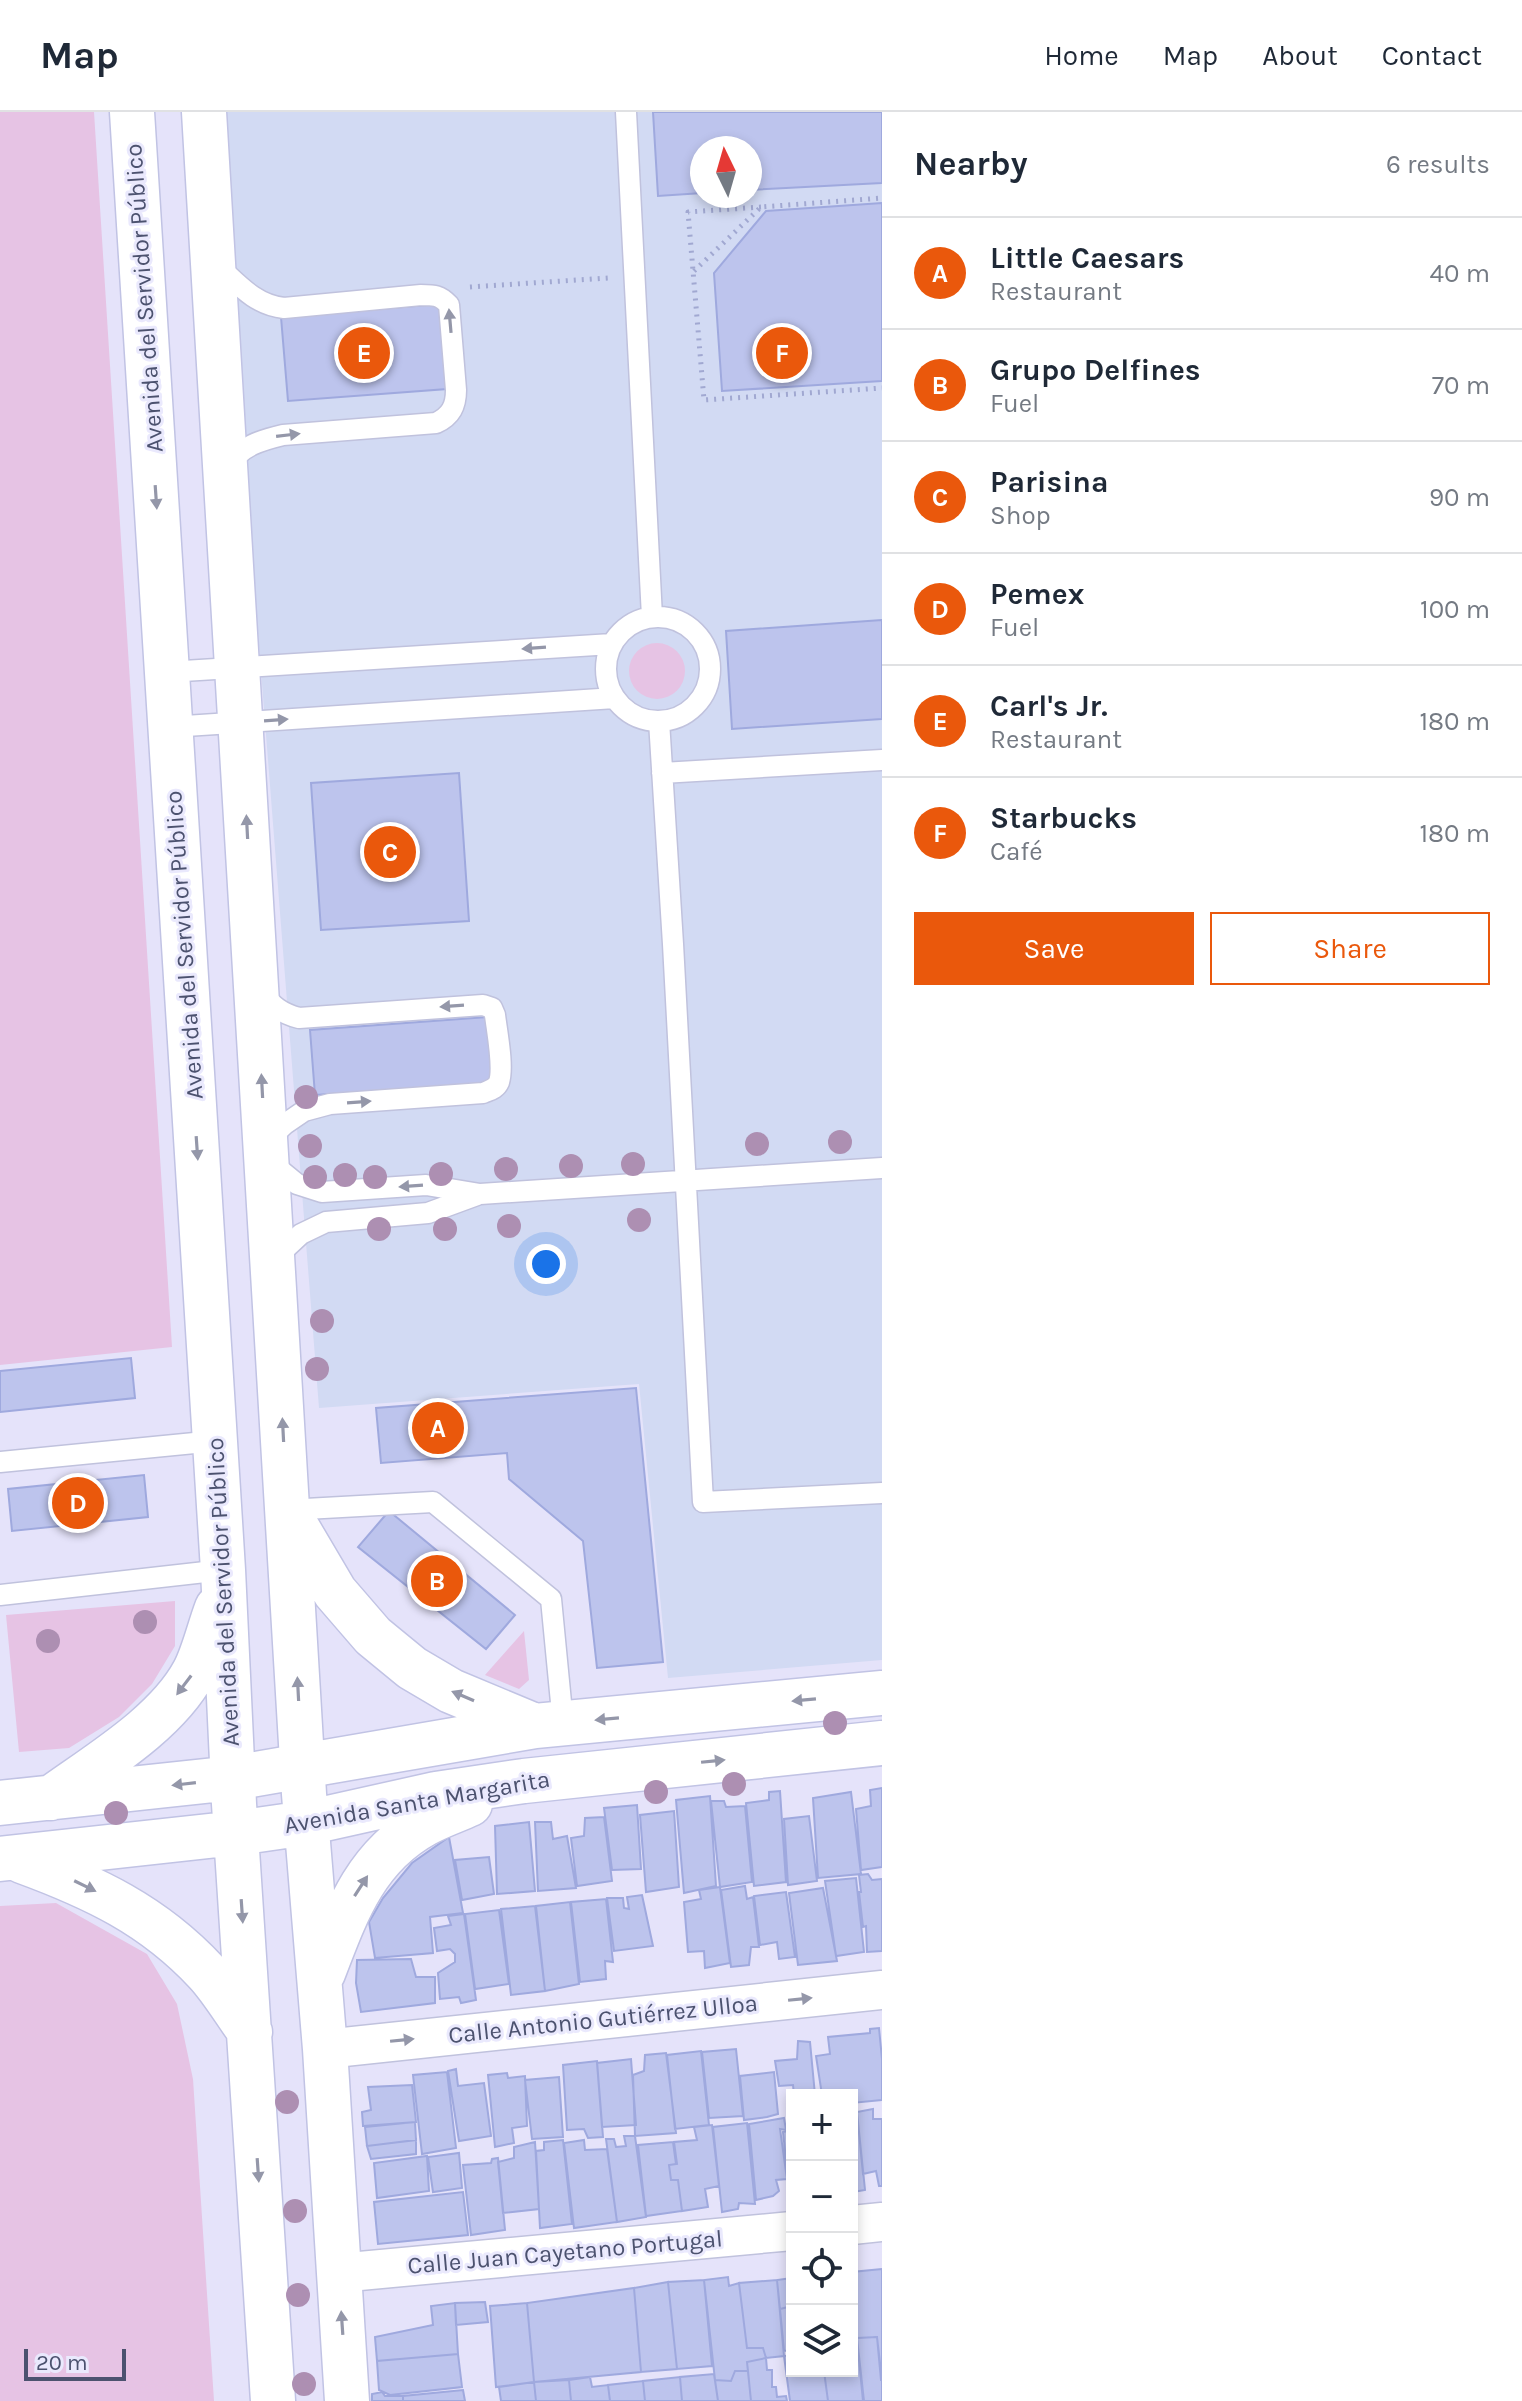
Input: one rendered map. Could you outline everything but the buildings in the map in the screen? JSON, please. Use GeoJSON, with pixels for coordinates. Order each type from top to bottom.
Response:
{"type":"FeatureCollection","features":[{"type":"Feature","properties":{"kind":"main road","name":"Avenida del Servidor Público"},"geometry":{"type":"LineString","coordinates":[[132,112],[273,2401]]}},
{"type":"Feature","properties":{"kind":"main road"},"geometry":{"type":"LineString","coordinates":[[204,112],[306,1823],[325,2049],[347,2401]]}},
{"type":"Feature","properties":{"kind":"main road"},"geometry":{"type":"LineString","coordinates":[[287,1510],[335,1592],[373,1636],[412,1668],[451,1691],[549,1724]]}},
{"type":"Feature","properties":{"kind":"main road"},"geometry":{"type":"LineString","coordinates":[[49,1799],[124,1746],[165,1711],[194,1672],[224,1578]]}},
{"type":"Feature","properties":{"kind":"main road"},"geometry":{"type":"LineString","coordinates":[[0,1803],[233,1778],[549,1724],[882,1693]]}},
{"type":"Feature","properties":{"kind":"main road","name":"Avenida Santa Margarita"},"geometry":{"type":"LineString","coordinates":[[6,1858],[306,1823],[436,1794],[524,1781],[882,1743]]}},
{"type":"Feature","properties":{"kind":"main road"},"geometry":{"type":"LineString","coordinates":[[320,1983],[357,1891],[384,1854],[424,1824],[524,1781]]}},
{"type":"Feature","properties":{"kind":"main road"},"geometry":{"type":"LineString","coordinates":[[6,1858],[91,1888],[129,1908],[173,1939],[208,1973],[250,2032]]}},
{"type":"Feature","properties":{"kind":"street","name":"Calle Antonio Gutiérrez Ulloa"},"geometry":{"type":"LineString","coordinates":[[325,2049],[882,1990]]}},
{"type":"Feature","properties":{"kind":"street"},"geometry":{"type":"LineString","coordinates":[[858,2224],[882,2222]]}},
{"type":"Feature","properties":{"kind":"street","name":"Calle Juan Cayetano Portugal"},"geometry":{"type":"LineString","coordinates":[[338,2273],[786,2232]]}},
{"type":"Feature","properties":{"kind":"lane"},"geometry":{"type":"LineString","coordinates":[[626,112],[652,617]]}},
{"type":"Feature","properties":{"kind":"lane"},"geometry":{"type":"LineString","coordinates":[[213,261],[256,300],[270,307],[421,295],[443,298],[449,305],[456,390],[452,411],[436,423],[283,435],[263,440],[242,451],[225,473]]}},
{"type":"Feature","properties":{"kind":"lane"},"geometry":{"type":"LineString","coordinates":[[652,617],[672,618],[688,626],[701,638],[709,653],[711,670],[708,687],[700,702],[686,714],[670,720],[652,721],[636,717],[621,706],[611,693],[606,676],[606,659],[623,629],[652,617]]}},
{"type":"Feature","properties":{"kind":"lane"},"geometry":{"type":"LineString","coordinates":[[167,672],[612,644]]}},
{"type":"Feature","properties":{"kind":"lane"},"geometry":{"type":"LineString","coordinates":[[170,727],[615,698]]}},
{"type":"Feature","properties":{"kind":"lane"},"geometry":{"type":"LineString","coordinates":[[659,721],[703,1502],[882,1493]]}},
{"type":"Feature","properties":{"kind":"lane"},"geometry":{"type":"LineString","coordinates":[[662,773],[882,760]]}},
{"type":"Feature","properties":{"kind":"lane"},"geometry":{"type":"LineString","coordinates":[[256,986],[283,1014],[299,1018],[483,1005],[492,1008],[495,1015],[500,1071],[499,1082],[494,1088],[483,1093],[330,1104],[304,1111],[285,1124],[266,1151],[297,1184],[322,1192],[426,1185],[480,1194],[882,1168]]}},
{"type":"Feature","properties":{"kind":"lane"},"geometry":{"type":"LineString","coordinates":[[273,1261],[301,1234],[326,1222],[428,1213],[480,1194]]}},
{"type":"Feature","properties":{"kind":"lane"},"geometry":{"type":"LineString","coordinates":[[0,1462],[215,1441]]}},
{"type":"Feature","properties":{"kind":"lane"},"geometry":{"type":"LineString","coordinates":[[287,1510],[433,1502],[551,1599],[549,1724]]}},
{"type":"Feature","properties":{"kind":"lane"},"geometry":{"type":"LineString","coordinates":[[0,1595],[224,1578]]}},
{"type":"Feature","properties":{"kind":"path"},"geometry":{"type":"LineString","coordinates":[[762,207],[882,198]]}},
{"type":"Feature","properties":{"kind":"path"},"geometry":{"type":"LineString","coordinates":[[746,208],[688,212],[704,400],[882,388]]}},
{"type":"Feature","properties":{"kind":"path"},"geometry":{"type":"LineString","coordinates":[[694,272],[760,208]]}},
{"type":"Feature","properties":{"kind":"path"},"geometry":{"type":"LineString","coordinates":[[465,287],[635,276]]}},
{"type":"Feature","properties":{"kind":"shaded area"},"geometry":{"type":"Polygon","coordinates":[[[0,112],[94,112],[172,1347],[0,1365],[0,112]]]}},
{"type":"Feature","properties":{"kind":"shaded area"},"geometry":{"type":"Polygon","coordinates":[[[217,112],[882,112],[882,1660],[668,1678],[639,1384],[319,1408],[217,112]]]}},
{"type":"Feature","properties":{"kind":"shaded area"},"geometry":{"type":"Polygon","coordinates":[[[657,643],[676,652],[685,671],[676,690],[657,699],[638,690],[629,671],[638,652],[657,643]]]}},
{"type":"Feature","properties":{"kind":"shaded area"},"geometry":{"type":"Polygon","coordinates":[[[175,1601],[175,1646],[152,1684],[119,1717],[69,1748],[19,1752],[6,1615],[175,1601]]]}},
{"type":"Feature","properties":{"kind":"shaded area"},"geometry":{"type":"Polygon","coordinates":[[[524,1631],[529,1680],[519,1689],[485,1675],[524,1631]]]}},
{"type":"Feature","properties":{"kind":"shaded area"},"geometry":{"type":"Polygon","coordinates":[[[56,1903],[147,1954],[177,2004],[193,2079],[214,2401],[0,2401],[0,1906],[56,1903]]]}},
{"type":"Feature","properties":{"kind":"place","name":"Carl's Jr."},"geometry":{"type":"Point","coordinates":[364,353]}},
{"type":"Feature","properties":{"kind":"place","name":"Starbucks"},"geometry":{"type":"Point","coordinates":[782,353]}},
{"type":"Feature","properties":{"kind":"place","name":"Parisina"},"geometry":{"type":"Point","coordinates":[390,852]}},
{"type":"Feature","properties":{"kind":"place","name":"Little Caesars"},"geometry":{"type":"Point","coordinates":[438,1428]}},
{"type":"Feature","properties":{"kind":"place","name":"Pemex"},"geometry":{"type":"Point","coordinates":[78,1503]}},
{"type":"Feature","properties":{"kind":"place","name":"Grupo Delfines"},"geometry":{"type":"Point","coordinates":[437,1581]}}]}
